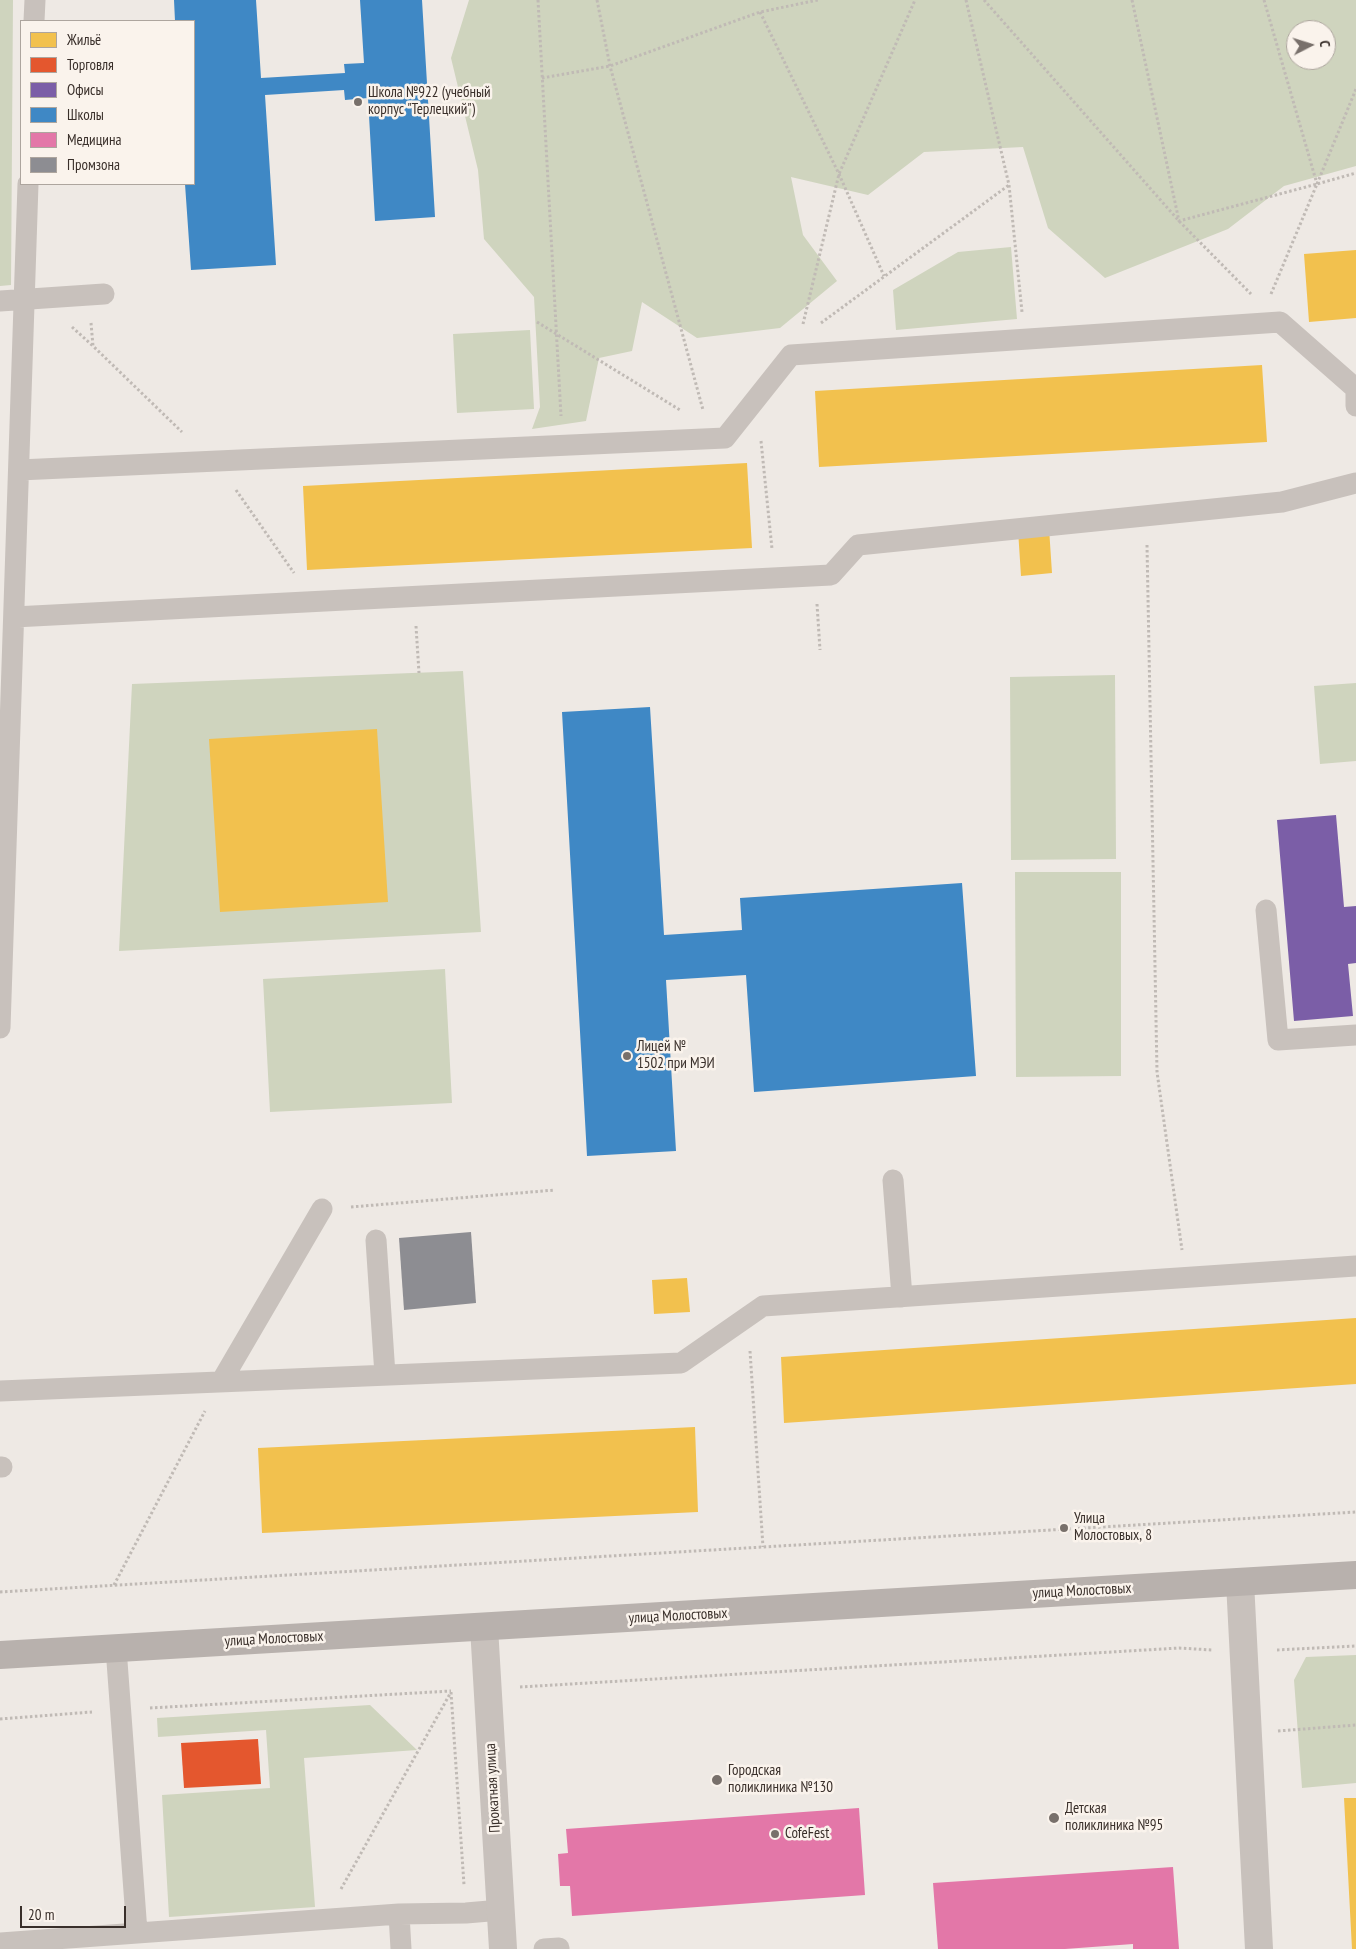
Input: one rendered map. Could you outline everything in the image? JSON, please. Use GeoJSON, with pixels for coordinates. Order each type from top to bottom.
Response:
{"type":"FeatureCollection","features":[{"type":"Feature","properties":{"kind":"street","name":"улица Молостовых"},"geometry":{"type":"LineString","coordinates":[[0,1655],[484,1628],[1356,1575]]}},
{"type":"Feature","properties":{"kind":"street"},"geometry":{"type":"LineString","coordinates":[[1240,1582],[1259,1949]]}},
{"type":"Feature","properties":{"kind":"street","name":"Прокатная улица"},"geometry":{"type":"LineString","coordinates":[[484,1628],[503,1949]]}},
{"type":"Feature","properties":{"kind":"lane"},"geometry":{"type":"LineString","coordinates":[[34,20],[35,0]]}},
{"type":"Feature","properties":{"kind":"lane"},"geometry":{"type":"LineString","coordinates":[[0,1028],[3,859],[14,617],[9,492],[19,470],[28,185]]}},
{"type":"Feature","properties":{"kind":"lane"},"geometry":{"type":"LineString","coordinates":[[0,301],[95,295]]}},
{"type":"Feature","properties":{"kind":"lane"},"geometry":{"type":"LineString","coordinates":[[19,470],[726,438],[795,348],[1025,340],[1273,315],[1355,394]]}},
{"type":"Feature","properties":{"kind":"lane"},"geometry":{"type":"LineString","coordinates":[[14,617],[831,576],[858,545],[1282,502],[1356,483]]}},
{"type":"Feature","properties":{"kind":"lane"},"geometry":{"type":"LineString","coordinates":[[1266,910],[1278,1040],[1356,1035]]}},
{"type":"Feature","properties":{"kind":"lane"},"geometry":{"type":"LineString","coordinates":[[893,1180],[902,1297]]}},
{"type":"Feature","properties":{"kind":"lane"},"geometry":{"type":"LineString","coordinates":[[221,1382],[322,1209]]}},
{"type":"Feature","properties":{"kind":"lane"},"geometry":{"type":"LineString","coordinates":[[376,1240],[385,1375]]}},
{"type":"Feature","properties":{"kind":"lane"},"geometry":{"type":"LineString","coordinates":[[0,1391],[681,1363],[763,1306],[1356,1266]]}},
{"type":"Feature","properties":{"kind":"lane"},"geometry":{"type":"LineString","coordinates":[[116,1648],[137,1932]]}},
{"type":"Feature","properties":{"kind":"lane"},"geometry":{"type":"LineString","coordinates":[[0,1943],[399,1914],[466,1913],[501,1910]]}},
{"type":"Feature","properties":{"kind":"lane"},"geometry":{"type":"LineString","coordinates":[[399,1914],[401,1949]]}},
{"type":"Feature","properties":{"kind":"path"},"geometry":{"type":"LineString","coordinates":[[538,0],[562,445]]}},
{"type":"Feature","properties":{"kind":"path"},"geometry":{"type":"LineString","coordinates":[[597,0],[610,66],[708,427],[726,438]]}},
{"type":"Feature","properties":{"kind":"path"},"geometry":{"type":"LineString","coordinates":[[542,78],[610,66],[760,12],[818,0]]}},
{"type":"Feature","properties":{"kind":"path"},"geometry":{"type":"LineString","coordinates":[[795,348],[839,174],[915,0]]}},
{"type":"Feature","properties":{"kind":"path"},"geometry":{"type":"LineString","coordinates":[[966,0],[1009,185],[1025,340]]}},
{"type":"Feature","properties":{"kind":"path"},"geometry":{"type":"LineString","coordinates":[[984,0],[1179,221],[1273,315],[1317,184],[1356,89]]}},
{"type":"Feature","properties":{"kind":"path"},"geometry":{"type":"LineString","coordinates":[[1132,0],[1179,221]]}},
{"type":"Feature","properties":{"kind":"path"},"geometry":{"type":"LineString","coordinates":[[1264,0],[1317,184]]}},
{"type":"Feature","properties":{"kind":"path"},"geometry":{"type":"LineString","coordinates":[[760,12],[839,174],[884,276]]}},
{"type":"Feature","properties":{"kind":"path"},"geometry":{"type":"LineString","coordinates":[[1179,221],[1356,173]]}},
{"type":"Feature","properties":{"kind":"path"},"geometry":{"type":"LineString","coordinates":[[795,348],[884,276],[1009,185]]}},
{"type":"Feature","properties":{"kind":"path"},"geometry":{"type":"LineString","coordinates":[[95,295],[93,346],[188,438],[190,462]]}},
{"type":"Feature","properties":{"kind":"path"},"geometry":{"type":"LineString","coordinates":[[537,322],[683,412]]}},
{"type":"Feature","properties":{"kind":"path"},"geometry":{"type":"LineString","coordinates":[[757,398],[775,579]]}},
{"type":"Feature","properties":{"kind":"path"},"geometry":{"type":"LineString","coordinates":[[216,461],[314,602]]}},
{"type":"Feature","properties":{"kind":"path"},"geometry":{"type":"LineString","coordinates":[[1147,516],[1157,1072],[1186,1278]]}},
{"type":"Feature","properties":{"kind":"path"},"geometry":{"type":"LineString","coordinates":[[815,577],[820,650]]}},
{"type":"Feature","properties":{"kind":"path"},"geometry":{"type":"LineString","coordinates":[[415,598],[419,673]]}},
{"type":"Feature","properties":{"kind":"path"},"geometry":{"type":"LineString","coordinates":[[322,1209],[554,1190]]}},
{"type":"Feature","properties":{"kind":"path"},"geometry":{"type":"LineString","coordinates":[[748,1316],[764,1547]]}},
{"type":"Feature","properties":{"kind":"path"},"geometry":{"type":"LineString","coordinates":[[114,1586],[221,1382]]}},
{"type":"Feature","properties":{"kind":"path"},"geometry":{"type":"LineString","coordinates":[[0,1592],[1356,1512]]}},
{"type":"Feature","properties":{"kind":"path"},"geometry":{"type":"LineString","coordinates":[[1277,1650],[1356,1646]]}},
{"type":"Feature","properties":{"kind":"path"},"geometry":{"type":"LineString","coordinates":[[519,1687],[1169,1649],[1220,1650]]}},
{"type":"Feature","properties":{"kind":"path"},"geometry":{"type":"LineString","coordinates":[[0,1719],[120,1710],[451,1691]]}},
{"type":"Feature","properties":{"kind":"path"},"geometry":{"type":"LineString","coordinates":[[451,1691],[466,1913]]}},
{"type":"Feature","properties":{"kind":"path"},"geometry":{"type":"LineString","coordinates":[[324,1919],[451,1691]]}},
{"type":"Feature","properties":{"kind":"path"},"geometry":{"type":"LineString","coordinates":[[1248,1734],[1356,1726]]}},
{"type":"Feature","properties":{"kind":"green space"},"geometry":{"type":"Polygon","coordinates":[[[0,0],[13,0],[11,285],[0,286],[0,0]]]}},
{"type":"Feature","properties":{"kind":"green space"},"geometry":{"type":"Polygon","coordinates":[[[469,0],[1356,0],[1356,166],[1284,186],[1228,229],[1105,278],[1048,228],[1023,147],[924,152],[868,195],[791,177],[803,235],[837,281],[780,328],[697,338],[642,302],[632,351],[599,358],[586,421],[532,429],[540,407],[534,297],[484,239],[478,170],[451,58],[469,0]]]}},
{"type":"Feature","properties":{"kind":"green space"},"geometry":{"type":"Polygon","coordinates":[[[1011,247],[1017,319],[896,330],[893,290],[958,252],[1011,247]]]}},
{"type":"Feature","properties":{"kind":"green space"},"geometry":{"type":"Polygon","coordinates":[[[530,330],[534,409],[457,413],[453,334],[530,330]]]}},
{"type":"Feature","properties":{"kind":"green space"},"geometry":{"type":"Polygon","coordinates":[[[463,671],[481,932],[119,951],[132,684],[463,671]]]}},
{"type":"Feature","properties":{"kind":"green space"},"geometry":{"type":"Polygon","coordinates":[[[1115,675],[1116,859],[1011,860],[1010,677],[1115,675]]]}},
{"type":"Feature","properties":{"kind":"green space"},"geometry":{"type":"Polygon","coordinates":[[[1356,683],[1356,761],[1320,764],[1314,686],[1356,683]]]}},
{"type":"Feature","properties":{"kind":"green space"},"geometry":{"type":"Polygon","coordinates":[[[1015,872],[1121,872],[1121,1076],[1016,1077],[1015,872]]]}},
{"type":"Feature","properties":{"kind":"green space"},"geometry":{"type":"Polygon","coordinates":[[[445,969],[452,1103],[270,1112],[263,979],[445,969]]]}},
{"type":"Feature","properties":{"kind":"green space"},"geometry":{"type":"Polygon","coordinates":[[[1356,1655],[1356,1783],[1302,1788],[1294,1680],[1306,1657],[1356,1655]]]}},
{"type":"Feature","properties":{"kind":"green space"},"geometry":{"type":"Polygon","coordinates":[[[370,1705],[417,1750],[304,1758],[315,1907],[169,1917],[162,1795],[270,1788],[266,1730],[158,1737],[157,1718],[370,1705]]]}},
{"type":"Feature","properties":{"kind":"building: Жильё"},"geometry":{"type":"Polygon","coordinates":[[[1356,250],[1356,318],[1309,322],[1304,254],[1356,250]]]}},
{"type":"Feature","properties":{"kind":"building: Жильё"},"geometry":{"type":"Polygon","coordinates":[[[1262,365],[1267,442],[819,467],[815,391],[1262,365]]]}},
{"type":"Feature","properties":{"kind":"building: Жильё"},"geometry":{"type":"Polygon","coordinates":[[[747,463],[752,548],[307,570],[303,486],[747,463]]]}},
{"type":"Feature","properties":{"kind":"building: Жильё"},"geometry":{"type":"Polygon","coordinates":[[[1049,528],[1052,573],[1021,576],[1018,530],[1049,528]]]}},
{"type":"Feature","properties":{"kind":"building: Жильё"},"geometry":{"type":"Polygon","coordinates":[[[377,729],[388,902],[220,912],[209,739],[377,729]]]}},
{"type":"Feature","properties":{"kind":"building: Жильё"},"geometry":{"type":"Polygon","coordinates":[[[687,1278],[690,1312],[654,1314],[652,1280],[687,1278]]]}},
{"type":"Feature","properties":{"kind":"building: Жильё"},"geometry":{"type":"Polygon","coordinates":[[[1356,1318],[1356,1384],[784,1423],[781,1357],[1356,1318]]]}},
{"type":"Feature","properties":{"kind":"building: Жильё"},"geometry":{"type":"Polygon","coordinates":[[[695,1427],[698,1512],[262,1533],[258,1448],[695,1427]]]}},
{"type":"Feature","properties":{"kind":"building: Жильё"},"geometry":{"type":"Polygon","coordinates":[[[1344,1798],[1356,1798],[1356,1949],[1352,1949],[1344,1798]]]}},
{"type":"Feature","properties":{"kind":"building: Торговля"},"geometry":{"type":"Polygon","coordinates":[[[258,1739],[261,1784],[184,1788],[181,1743],[258,1739]]]}},
{"type":"Feature","properties":{"kind":"building: Офисы"},"geometry":{"type":"Polygon","coordinates":[[[1336,815],[1344,907],[1356,906],[1356,963],[1348,964],[1353,1016],[1294,1021],[1277,820],[1336,815]]]}},
{"type":"Feature","properties":{"kind":"building: Школы"},"geometry":{"type":"Polygon","coordinates":[[[174,0],[256,0],[261,78],[345,73],[344,64],[364,63],[360,0],[422,0],[435,217],[375,221],[368,98],[345,100],[344,90],[265,95],[276,265],[191,270],[185,185],[195,185],[195,20],[175,20],[174,0]]]}},
{"type":"Feature","properties":{"kind":"building: Школы"},"geometry":{"type":"Polygon","coordinates":[[[650,707],[664,935],[742,930],[740,898],[962,883],[976,1076],[754,1092],[746,975],[666,980],[676,1151],[587,1156],[562,712],[650,707]]]}},
{"type":"Feature","properties":{"kind":"building: Медицина"},"geometry":{"type":"Polygon","coordinates":[[[859,1808],[865,1895],[572,1916],[570,1886],[560,1886],[558,1854],[568,1853],[566,1829],[859,1808]]]}},
{"type":"Feature","properties":{"kind":"building: Медицина"},"geometry":{"type":"Polygon","coordinates":[[[1173,1867],[1179,1949],[1133,1949],[1133,1944],[1065,1949],[938,1949],[933,1883],[1173,1867]]]}},
{"type":"Feature","properties":{"kind":"building: Промзона"},"geometry":{"type":"Polygon","coordinates":[[[471,1232],[476,1303],[404,1310],[399,1238],[471,1232]]]}},
{"type":"Feature","properties":{"kind":"place","name":"Школа №922 (учебный корпус \"Терлецкий\")"},"geometry":{"type":"Point","coordinates":[358,102]}},
{"type":"Feature","properties":{"kind":"place","name":"Лицей № 1502 при МЭИ"},"geometry":{"type":"Point","coordinates":[627,1056]}},
{"type":"Feature","properties":{"kind":"place","name":"Улица Молостовых, 8"},"geometry":{"type":"Point","coordinates":[1064,1528]}},
{"type":"Feature","properties":{"kind":"place","name":"Городская поликлиника №130"},"geometry":{"type":"Point","coordinates":[717,1780]}},
{"type":"Feature","properties":{"kind":"place","name":"Детская поликлиника №95"},"geometry":{"type":"Point","coordinates":[1054,1818]}},
{"type":"Feature","properties":{"kind":"place","name":"CofeFest"},"geometry":{"type":"Point","coordinates":[775,1834]}}]}
